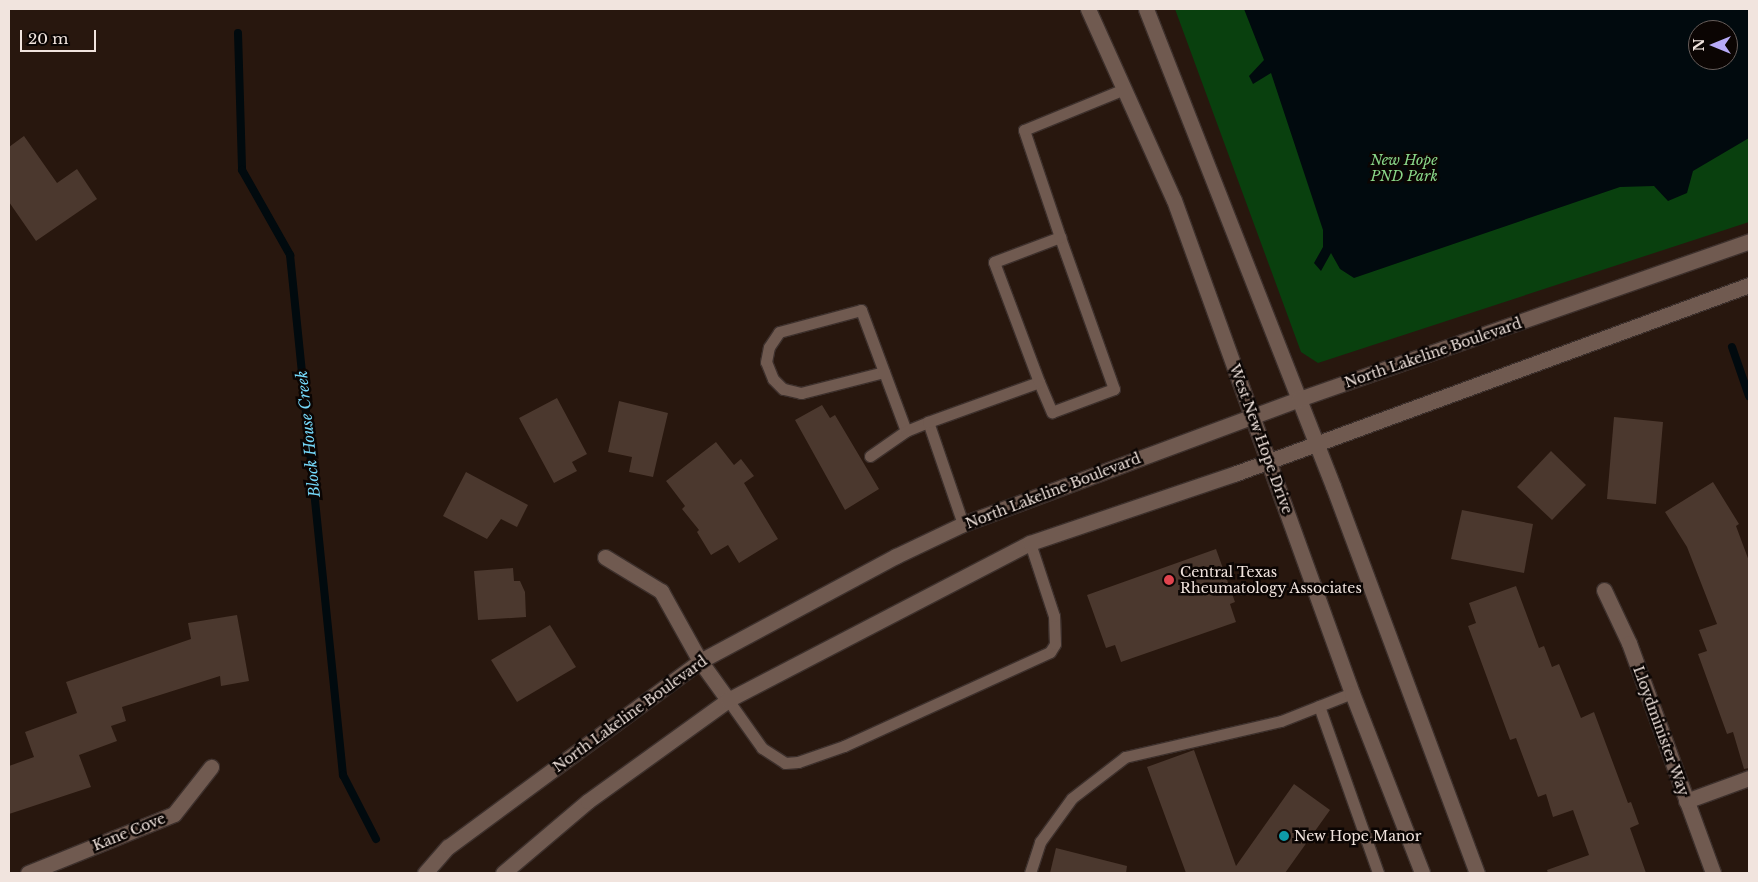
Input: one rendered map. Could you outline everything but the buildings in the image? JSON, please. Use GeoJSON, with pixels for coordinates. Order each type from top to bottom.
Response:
{"type":"FeatureCollection","features":[{"type":"Feature","properties":{"kind":"main road","name":"West New Hope Drive"},"geometry":{"type":"LineString","coordinates":[[1088,9],[1122,90],[1174,200],[1252,417],[1270,460],[1352,693],[1422,873]]}},
{"type":"Feature","properties":{"kind":"main road"},"geometry":{"type":"LineString","coordinates":[[1145,10],[1316,443],[1477,873]]}},
{"type":"Feature","properties":{"kind":"main road","name":"North Lakeline Boulevard"},"geometry":{"type":"LineString","coordinates":[[425,873],[448,847],[700,661],[896,556],[963,524],[1299,399],[1749,241]]}},
{"type":"Feature","properties":{"kind":"main road"},"geometry":{"type":"LineString","coordinates":[[503,873],[588,801],[728,700],[1030,543],[1270,460],[1749,285]]}},
{"type":"Feature","properties":{"kind":"main road"},"geometry":{"type":"LineString","coordinates":[[605,557],[661,591],[700,661],[728,700]]}},
{"type":"Feature","properties":{"kind":"main road","name":"Lloydminister Way"},"geometry":{"type":"LineString","coordinates":[[1604,590],[1629,643],[1713,873]]}},
{"type":"Feature","properties":{"kind":"main road","name":"Kane Cove"},"geometry":{"type":"LineString","coordinates":[[28,873],[174,814],[211,767]]}},
{"type":"Feature","properties":{"kind":"main road"},"geometry":{"type":"LineString","coordinates":[[1686,801],[1749,778]]}},
{"type":"Feature","properties":{"kind":"lane"},"geometry":{"type":"LineString","coordinates":[[1060,237],[994,262],[1052,412],[1114,389],[1024,130],[1122,90]]}},
{"type":"Feature","properties":{"kind":"lane"},"geometry":{"type":"LineString","coordinates":[[884,372],[801,393],[783,389],[773,379],[766,362],[769,347],[779,332],[861,310],[906,431]]}},
{"type":"Feature","properties":{"kind":"lane"},"geometry":{"type":"LineString","coordinates":[[870,456],[906,431],[1039,382]]}},
{"type":"Feature","properties":{"kind":"lane"},"geometry":{"type":"LineString","coordinates":[[928,422],[963,524]]}},
{"type":"Feature","properties":{"kind":"lane"},"geometry":{"type":"LineString","coordinates":[[728,700],[762,748],[785,764],[798,762],[844,746],[1050,652],[1055,644],[1054,616],[1030,543]]}},
{"type":"Feature","properties":{"kind":"lane"},"geometry":{"type":"LineString","coordinates":[[1030,873],[1040,842],[1072,798],[1125,757],[1282,721],[1352,693]]}},
{"type":"Feature","properties":{"kind":"lane"},"geometry":{"type":"LineString","coordinates":[[1319,706],[1378,873]]}},
{"type":"Feature","properties":{"kind":"green space","name":"New Hope PND Park"},"geometry":{"type":"Polygon","coordinates":[[[1175,9],[1749,9],[1749,222],[1318,363],[1301,352],[1175,9]]]}},
{"type":"Feature","properties":{"kind":"shaded area","name":"New Hope PND Park"},"geometry":{"type":"Polygon","coordinates":[[[1244,9],[1749,9],[1749,138],[1693,171],[1687,193],[1668,201],[1654,186],[1620,187],[1354,278],[1340,269],[1331,253],[1321,271],[1314,263],[1323,247],[1323,230],[1271,73],[1253,84],[1249,76],[1264,60],[1244,9]]]}},
{"type":"Feature","properties":{"kind":"waterway","name":"Block House Creek"},"geometry":{"type":"LineString","coordinates":[[238,33],[242,170],[290,255],[343,775],[376,839]]}},
{"type":"Feature","properties":{"kind":"waterway"},"geometry":{"type":"LineString","coordinates":[[1732,347],[1749,396]]}},
{"type":"Feature","properties":{"kind":"place","name":"Central Texas Rheumatology Associates"},"geometry":{"type":"Point","coordinates":[1169,580]}},
{"type":"Feature","properties":{"kind":"place","name":"New Hope Manor"},"geometry":{"type":"Point","coordinates":[1284,836]}}]}
